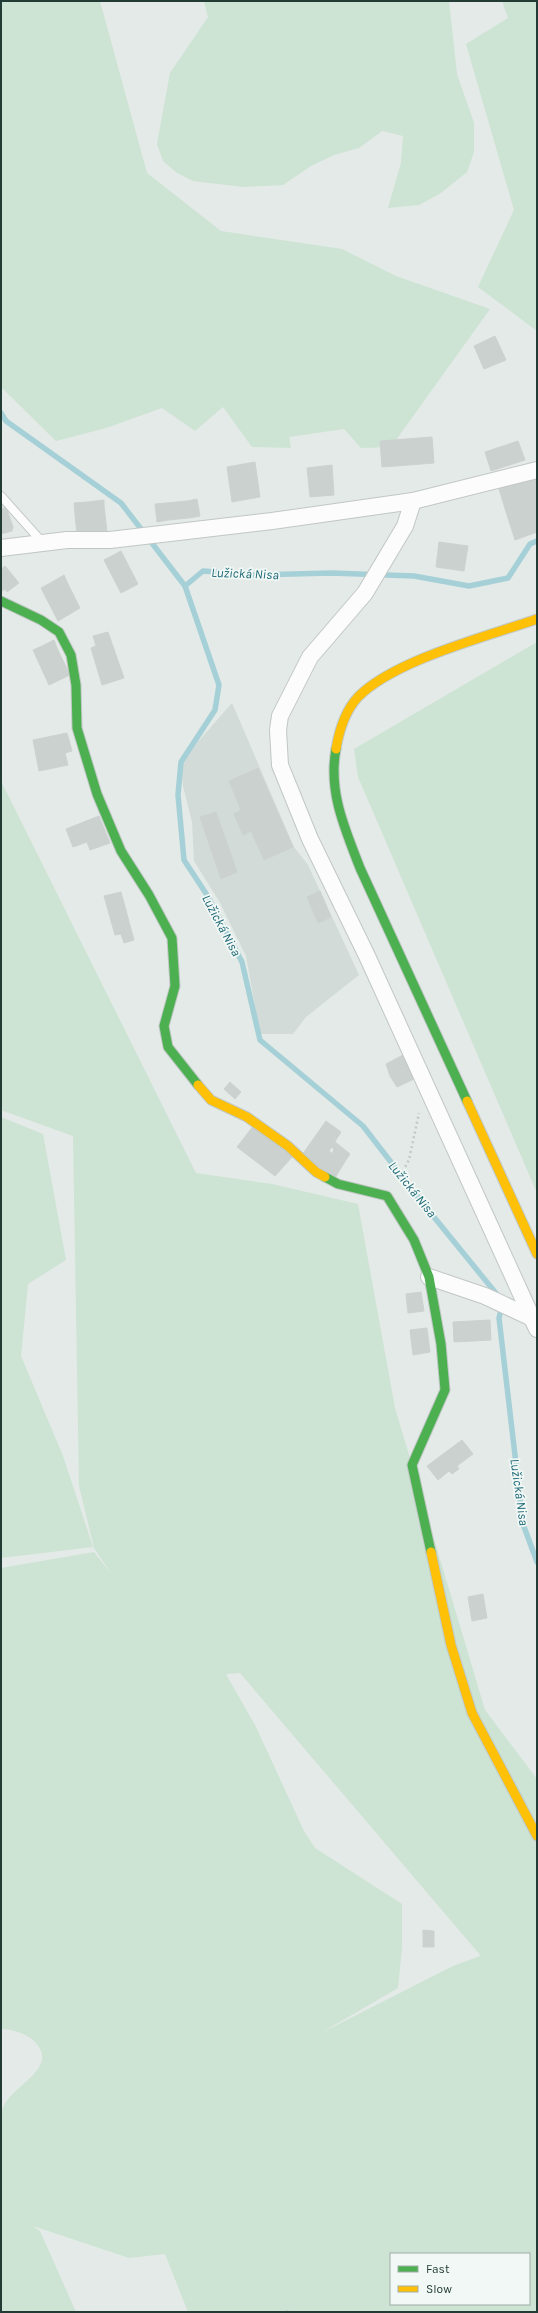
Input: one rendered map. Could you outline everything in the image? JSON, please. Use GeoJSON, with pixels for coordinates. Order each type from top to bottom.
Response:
{"type":"FeatureCollection","features":[{"type":"Feature","properties":{"kind":"street"},"geometry":{"type":"LineString","coordinates":[[1,548],[43,543],[117,539],[272,521],[413,501],[537,470]]}},
{"type":"Feature","properties":{"kind":"street"},"geometry":{"type":"LineString","coordinates":[[413,501],[405,526],[365,593],[307,663],[280,716],[278,730],[280,765],[310,839],[370,964],[535,1323]]}},
{"type":"Feature","properties":{"kind":"street"},"geometry":{"type":"LineString","coordinates":[[1,601],[41,620],[59,632],[71,655],[76,685],[77,728],[97,794],[121,851],[149,895],[172,938],[174,986],[164,1026],[168,1047],[188,1074],[211,1100],[253,1121],[288,1146],[316,1172],[338,1184],[387,1196],[414,1240],[429,1277],[442,1344],[444,1390],[412,1466],[451,1645],[472,1713],[537,1836]]}},
{"type":"Feature","properties":{"kind":"street"},"geometry":{"type":"LineString","coordinates":[[537,619],[409,665],[359,696],[347,712],[338,736],[334,792],[344,828],[360,868],[537,1254]]}},
{"type":"Feature","properties":{"kind":"street"},"geometry":{"type":"LineString","coordinates":[[429,1277],[485,1296],[535,1323]]}},
{"type":"Feature","properties":{"kind":"lane"},"geometry":{"type":"LineString","coordinates":[[1,496],[43,543]]}},
{"type":"Feature","properties":{"kind":"path"},"geometry":{"type":"LineString","coordinates":[[387,1196],[409,1160],[419,1109]]}},
{"type":"Feature","properties":{"kind":"shaded area"},"geometry":{"type":"Polygon","coordinates":[[[232,703],[294,847],[308,865],[359,975],[306,1017],[293,1034],[260,1034],[246,956],[219,901],[194,861],[192,822],[183,786],[181,761],[232,703]]]}},
{"type":"Feature","properties":{"kind":"green space"},"geometry":{"type":"Polygon","coordinates":[[[1,1],[100,1],[147,173],[221,231],[342,249],[396,276],[490,309],[391,447],[361,448],[344,429],[289,437],[291,448],[252,447],[223,407],[195,431],[162,408],[106,428],[56,441],[1,387],[1,1]]]}},
{"type":"Feature","properties":{"kind":"green space"},"geometry":{"type":"Polygon","coordinates":[[[204,1],[449,1],[457,74],[474,123],[474,152],[467,172],[441,193],[419,205],[388,208],[401,163],[403,136],[382,131],[359,148],[334,155],[311,166],[283,185],[243,187],[193,181],[177,173],[163,161],[157,144],[170,73],[208,17],[204,1]]]}},
{"type":"Feature","properties":{"kind":"green space"},"geometry":{"type":"Polygon","coordinates":[[[502,1],[537,1],[537,331],[478,287],[514,210],[466,44],[508,18],[502,1]]]}},
{"type":"Feature","properties":{"kind":"green space"},"geometry":{"type":"Polygon","coordinates":[[[537,642],[537,1193],[358,777],[354,749],[537,642]]]}},
{"type":"Feature","properties":{"kind":"green space"},"geometry":{"type":"Polygon","coordinates":[[[1,781],[196,1173],[272,1184],[358,1204],[395,1408],[485,1710],[537,1779],[537,2312],[188,2312],[165,2254],[129,2258],[33,2226],[40,2231],[76,2312],[1,2312],[1,2112],[4,2105],[15,2092],[36,2072],[41,2064],[42,2057],[40,2049],[33,2040],[13,2030],[1,2029],[1,1568],[94,1552],[112,1575],[94,1548],[79,1486],[73,1136],[1,1110],[1,781]],[[240,1673],[226,1674],[256,1727],[304,1831],[315,1848],[402,1904],[402,1948],[398,1988],[321,2033],[453,1966],[481,1956],[240,1673]]]}},
{"type":"Feature","properties":{"kind":"green space"},"geometry":{"type":"Polygon","coordinates":[[[1,1117],[43,1134],[66,1260],[28,1284],[21,1356],[63,1456],[93,1547],[1,1558],[1,1117]]]}},
{"type":"Feature","properties":{"kind":"building"},"geometry":{"type":"Polygon","coordinates":[[[495,336],[506,360],[484,369],[474,346],[495,336]]]}},
{"type":"Feature","properties":{"kind":"building"},"geometry":{"type":"Polygon","coordinates":[[[432,437],[434,463],[382,467],[380,441],[432,437]]]}},
{"type":"Feature","properties":{"kind":"building"},"geometry":{"type":"Polygon","coordinates":[[[518,441],[525,460],[491,471],[485,452],[518,441]]]}},
{"type":"Feature","properties":{"kind":"building"},"geometry":{"type":"Polygon","coordinates":[[[255,462],[260,497],[232,502],[227,467],[255,462]]]}},
{"type":"Feature","properties":{"kind":"building"},"geometry":{"type":"Polygon","coordinates":[[[332,465],[334,495],[310,497],[307,468],[332,465]]]}},
{"type":"Feature","properties":{"kind":"building"},"geometry":{"type":"Polygon","coordinates":[[[537,477],[537,505],[534,506],[535,513],[525,516],[523,510],[507,515],[499,489],[537,477]]]}},
{"type":"Feature","properties":{"kind":"building"},"geometry":{"type":"Polygon","coordinates":[[[197,499],[200,516],[189,518],[187,501],[197,499]]]}},
{"type":"Feature","properties":{"kind":"building"},"geometry":{"type":"Polygon","coordinates":[[[104,500],[104,505],[87,506],[87,502],[104,500]]]}},
{"type":"Feature","properties":{"kind":"building"},"geometry":{"type":"Polygon","coordinates":[[[187,501],[189,518],[178,519],[176,502],[187,501]]]}},
{"type":"Feature","properties":{"kind":"building"},"geometry":{"type":"Polygon","coordinates":[[[87,502],[87,506],[104,505],[107,532],[77,536],[74,503],[87,502]]]}},
{"type":"Feature","properties":{"kind":"building"},"geometry":{"type":"Polygon","coordinates":[[[176,502],[178,519],[168,520],[166,503],[176,502]]]}},
{"type":"Feature","properties":{"kind":"building"},"geometry":{"type":"Polygon","coordinates":[[[166,503],[168,520],[157,522],[155,504],[166,503]]]}},
{"type":"Feature","properties":{"kind":"building"},"geometry":{"type":"Polygon","coordinates":[[[537,505],[537,532],[515,540],[507,515],[523,510],[525,516],[535,513],[534,506],[537,505]]]}},
{"type":"Feature","properties":{"kind":"building"},"geometry":{"type":"Polygon","coordinates":[[[6,507],[13,527],[12,531],[1,534],[1,509],[6,507]]]}},
{"type":"Feature","properties":{"kind":"building"},"geometry":{"type":"Polygon","coordinates":[[[439,542],[468,546],[464,571],[436,567],[439,542]]]}},
{"type":"Feature","properties":{"kind":"building"},"geometry":{"type":"Polygon","coordinates":[[[121,551],[138,584],[121,593],[104,560],[121,551]]]}},
{"type":"Feature","properties":{"kind":"building"},"geometry":{"type":"Polygon","coordinates":[[[5,566],[19,583],[7,592],[5,589],[1,592],[1,569],[5,566]]]}},
{"type":"Feature","properties":{"kind":"building"},"geometry":{"type":"Polygon","coordinates":[[[64,575],[67,582],[56,589],[52,582],[64,575]]]}},
{"type":"Feature","properties":{"kind":"building"},"geometry":{"type":"Polygon","coordinates":[[[52,582],[56,589],[67,582],[80,608],[58,621],[41,588],[52,582]]]}},
{"type":"Feature","properties":{"kind":"building"},"geometry":{"type":"Polygon","coordinates":[[[108,632],[124,678],[102,685],[91,648],[96,646],[93,636],[108,632]]]}},
{"type":"Feature","properties":{"kind":"building"},"geometry":{"type":"Polygon","coordinates":[[[54,640],[57,648],[46,653],[42,646],[54,640]]]}},
{"type":"Feature","properties":{"kind":"building"},"geometry":{"type":"Polygon","coordinates":[[[42,646],[46,653],[57,648],[70,675],[49,685],[33,650],[42,646]]]}},
{"type":"Feature","properties":{"kind":"building"},"geometry":{"type":"Polygon","coordinates":[[[67,733],[72,751],[65,753],[68,765],[39,771],[33,740],[67,733]]]}},
{"type":"Feature","properties":{"kind":"building"},"geometry":{"type":"Polygon","coordinates":[[[258,768],[293,847],[264,860],[251,831],[243,835],[234,814],[241,810],[229,781],[258,768]]]}},
{"type":"Feature","properties":{"kind":"building"},"geometry":{"type":"Polygon","coordinates":[[[216,812],[237,872],[221,879],[200,817],[216,812]]]}},
{"type":"Feature","properties":{"kind":"building"},"geometry":{"type":"Polygon","coordinates":[[[99,816],[110,843],[90,850],[87,842],[73,847],[66,829],[99,816]]]}},
{"type":"Feature","properties":{"kind":"building"},"geometry":{"type":"Polygon","coordinates":[[[320,891],[331,917],[318,923],[307,897],[320,891]]]}},
{"type":"Feature","properties":{"kind":"building"},"geometry":{"type":"Polygon","coordinates":[[[121,892],[134,940],[124,943],[121,934],[115,935],[104,896],[121,892]]]}},
{"type":"Feature","properties":{"kind":"building"},"geometry":{"type":"Polygon","coordinates":[[[403,1055],[409,1067],[390,1076],[386,1064],[403,1055]]]}},
{"type":"Feature","properties":{"kind":"building"},"geometry":{"type":"Polygon","coordinates":[[[409,1067],[414,1079],[397,1087],[390,1076],[409,1067]]]}},
{"type":"Feature","properties":{"kind":"building"},"geometry":{"type":"Polygon","coordinates":[[[230,1082],[241,1092],[235,1099],[224,1089],[230,1082]]]}},
{"type":"Feature","properties":{"kind":"building"},"geometry":{"type":"Polygon","coordinates":[[[326,1121],[341,1132],[329,1151],[344,1163],[335,1178],[302,1155],[326,1121]]]}},
{"type":"Feature","properties":{"kind":"building"},"geometry":{"type":"Polygon","coordinates":[[[254,1125],[293,1156],[275,1176],[237,1147],[254,1125]]]}},
{"type":"Feature","properties":{"kind":"building"},"geometry":{"type":"Polygon","coordinates":[[[334,1141],[350,1154],[344,1163],[332,1154],[334,1149],[331,1147],[334,1141]]]}},
{"type":"Feature","properties":{"kind":"building"},"geometry":{"type":"Polygon","coordinates":[[[421,1292],[424,1311],[408,1313],[406,1294],[421,1292]]]}},
{"type":"Feature","properties":{"kind":"building"},"geometry":{"type":"Polygon","coordinates":[[[490,1320],[491,1340],[454,1342],[453,1322],[490,1320]]]}},
{"type":"Feature","properties":{"kind":"building"},"geometry":{"type":"Polygon","coordinates":[[[427,1328],[430,1352],[413,1355],[410,1330],[427,1328]]]}},
{"type":"Feature","properties":{"kind":"building"},"geometry":{"type":"Polygon","coordinates":[[[462,1440],[473,1454],[457,1466],[459,1469],[452,1474],[449,1471],[438,1480],[427,1466],[462,1440]]]}},
{"type":"Feature","properties":{"kind":"building"},"geometry":{"type":"Polygon","coordinates":[[[483,1594],[487,1618],[472,1621],[468,1597],[483,1594]]]}},
{"type":"Feature","properties":{"kind":"building"},"geometry":{"type":"Polygon","coordinates":[[[423,1930],[434,1931],[434,1947],[423,1947],[423,1930]]]}},
{"type":"Feature","properties":{"kind":"waterway"},"geometry":{"type":"LineString","coordinates":[[1,413],[6,421],[121,503],[185,586]]}},
{"type":"Feature","properties":{"kind":"waterway","name":"Lužická Nisa"},"geometry":{"type":"LineString","coordinates":[[499,1297],[425,1206],[363,1126],[260,1040],[242,962],[207,895],[184,860],[178,795],[181,762],[215,710],[219,685],[185,586],[203,571],[255,575],[331,573],[414,576],[469,586],[508,578],[530,544],[537,541]]}},
{"type":"Feature","properties":{"kind":"waterway","name":"Lužická Nisa"},"geometry":{"type":"LineString","coordinates":[[502,1305],[499,1318],[523,1524],[537,1562]]}},
{"type":"Feature","properties":{"kind":"traffic: fast"},"geometry":{"type":"LineString","coordinates":[[1,601],[41,620],[59,632],[71,655],[76,685],[77,728],[97,794],[121,851],[149,895],[172,938],[175,986],[164,1026],[168,1047],[198,1085]]}},
{"type":"Feature","properties":{"kind":"traffic: fast"},"geometry":{"type":"LineString","coordinates":[[336,749],[334,765],[336,795],[339,810],[349,839],[360,868],[467,1101]]}},
{"type":"Feature","properties":{"kind":"traffic: fast"},"geometry":{"type":"LineString","coordinates":[[325,1177],[338,1184],[387,1196],[414,1240],[429,1277],[441,1344],[445,1390],[412,1465],[431,1552]]}},
{"type":"Feature","properties":{"kind":"traffic: slow"},"geometry":{"type":"LineString","coordinates":[[336,749],[341,728],[350,708],[358,697],[374,684],[394,672],[443,650],[537,619]]}},
{"type":"Feature","properties":{"kind":"traffic: slow"},"geometry":{"type":"LineString","coordinates":[[198,1085],[211,1100],[247,1117],[288,1146],[316,1172],[325,1177]]}},
{"type":"Feature","properties":{"kind":"traffic: slow"},"geometry":{"type":"LineString","coordinates":[[467,1101],[537,1254]]}},
{"type":"Feature","properties":{"kind":"traffic: slow"},"geometry":{"type":"LineString","coordinates":[[431,1552],[451,1645],[472,1713],[537,1836]]}}]}
